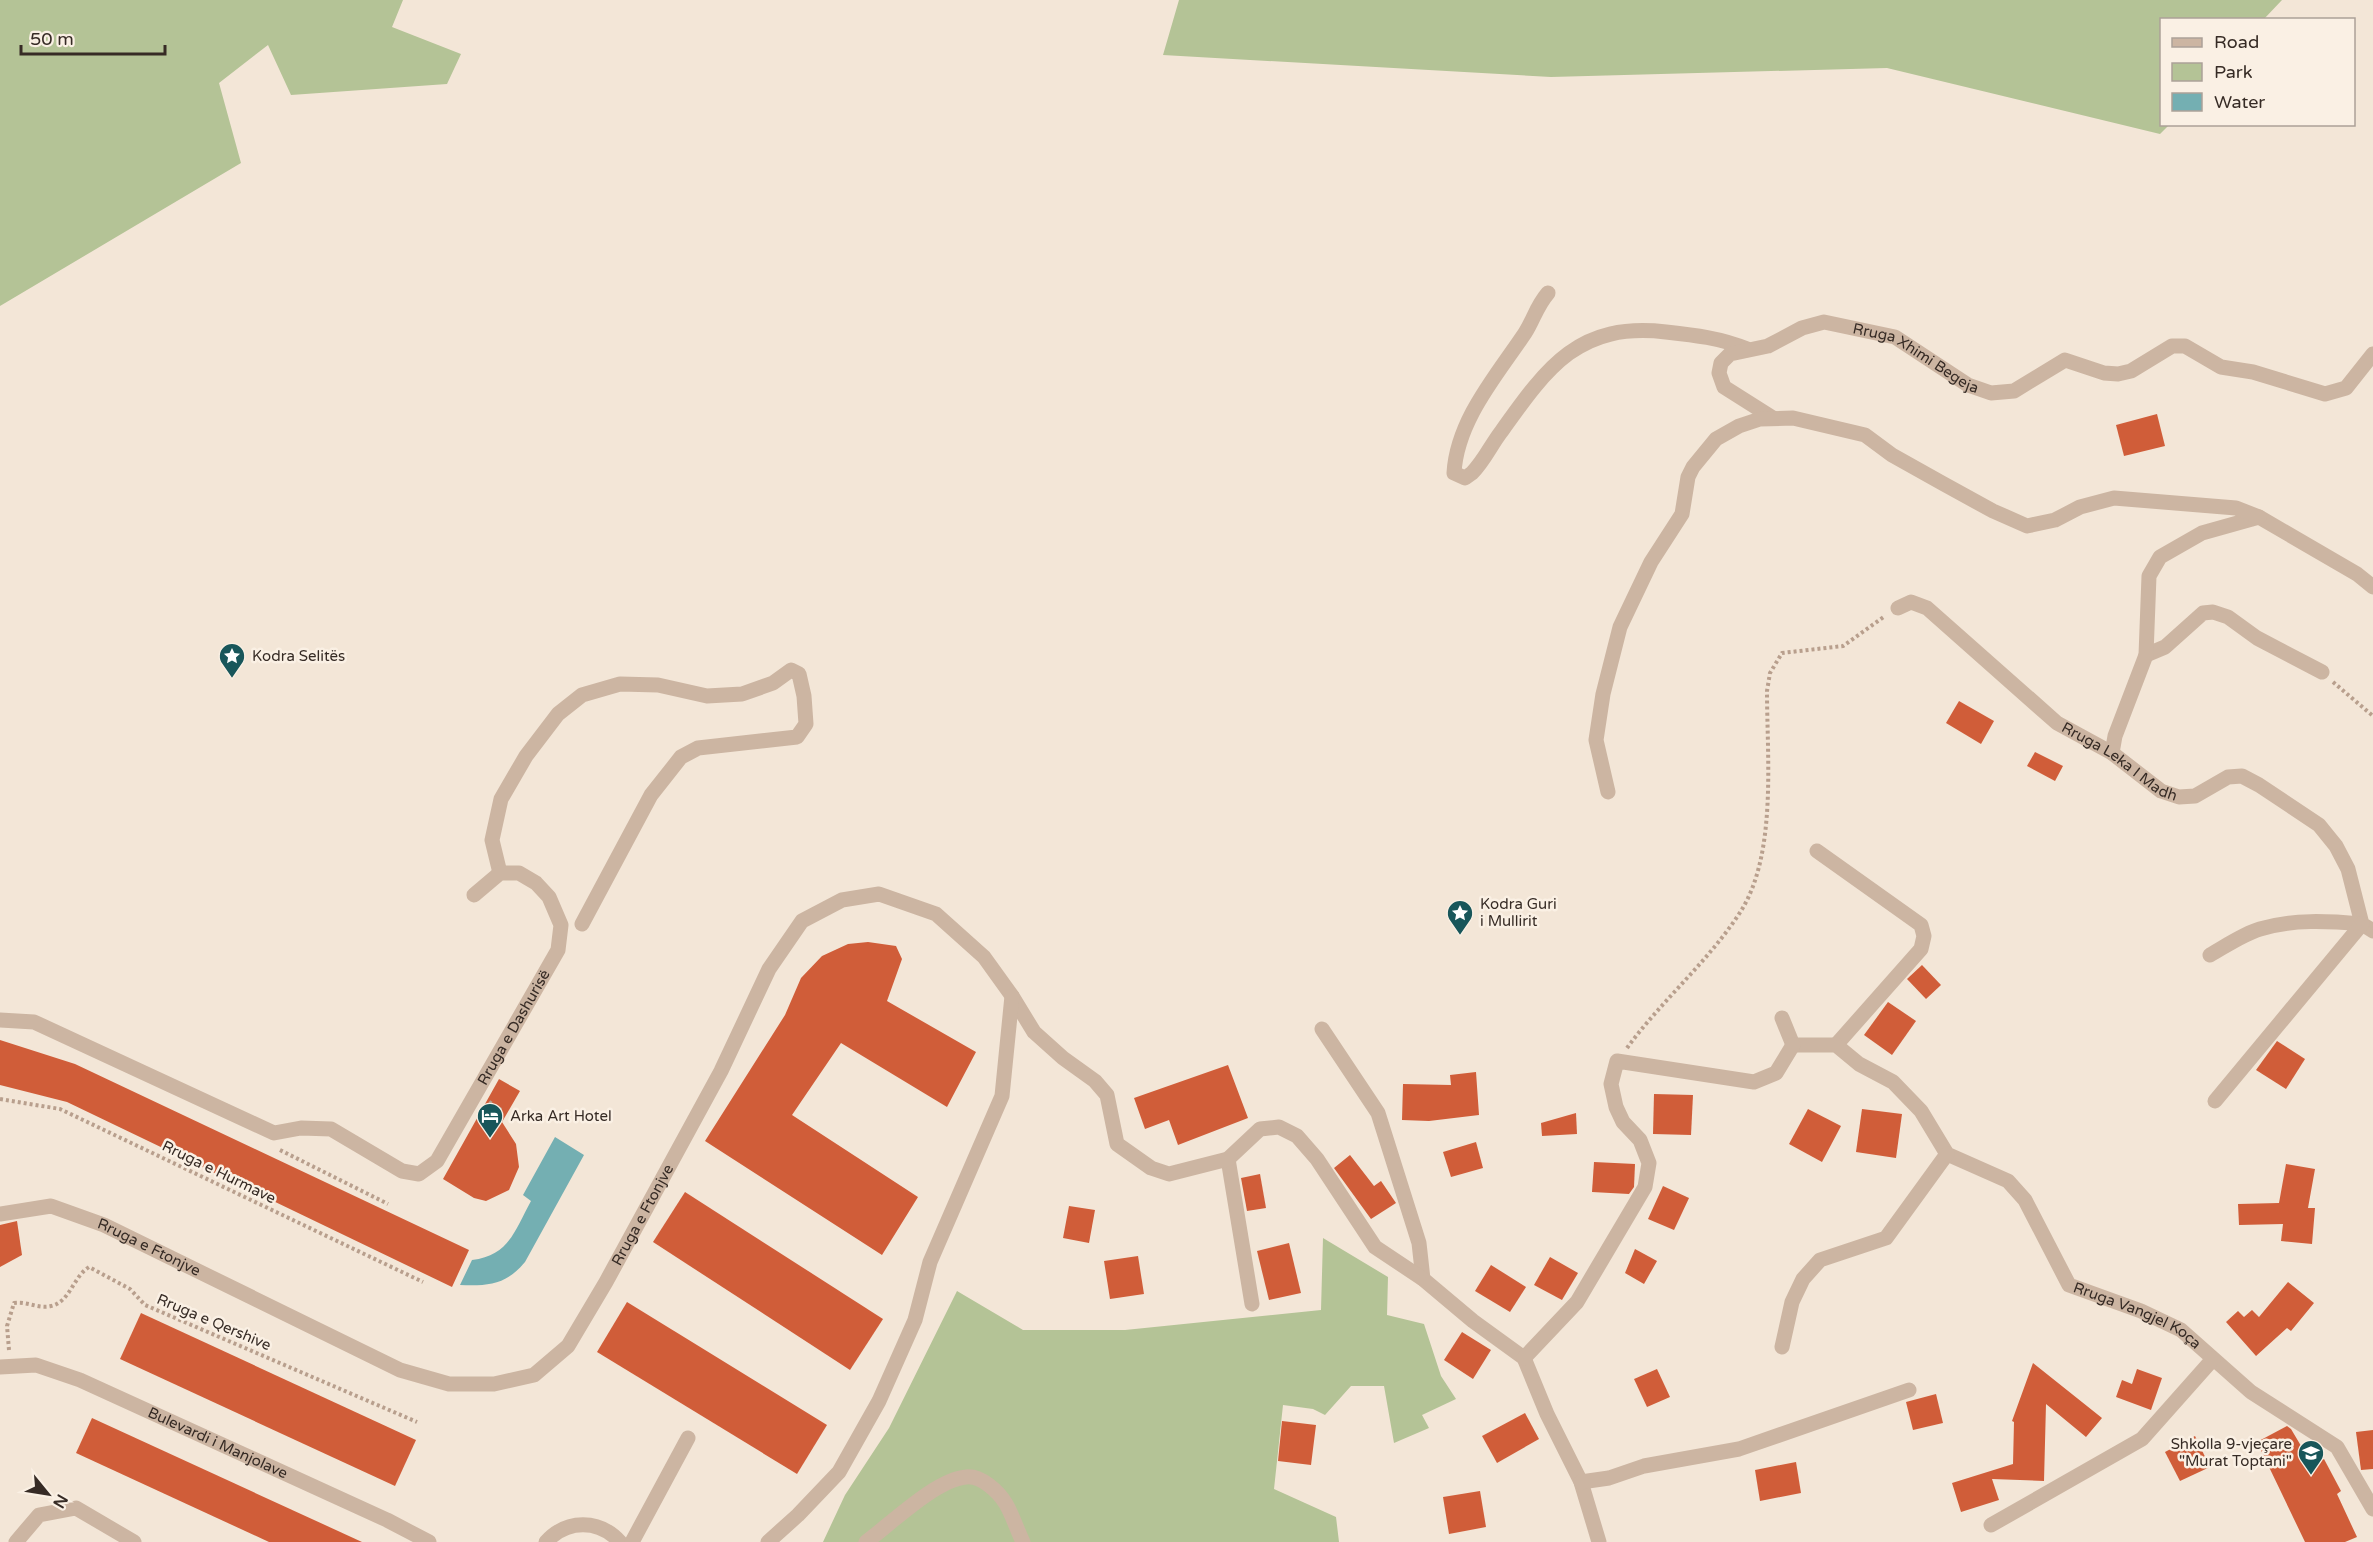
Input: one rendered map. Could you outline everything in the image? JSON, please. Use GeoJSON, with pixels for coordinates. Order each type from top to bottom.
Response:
{"type":"FeatureCollection","features":[{"type":"Feature","properties":{"kind":"street"},"geometry":{"type":"LineString","coordinates":[[1548,293],[1536,307],[1526,331],[1489,385],[1460,442],[1454,473],[1465,478],[1473,473],[1535,387],[1572,349],[1593,338],[1611,332],[1654,331],[1728,341],[1747,349]]}},
{"type":"Feature","properties":{"kind":"street","name":"Rruga Xhimi Begeja"},"geometry":{"type":"LineString","coordinates":[[1773,418],[1724,387],[1719,373],[1721,363],[1730,354],[1768,346],[1802,328],[1824,322],[1895,337],[1968,385],[1991,393],[2014,391],[2065,360],[2104,373],[2118,374],[2131,371],[2172,346],[2185,346],[2221,367],[2253,372],[2325,394],[2346,388],[2373,354]]}},
{"type":"Feature","properties":{"kind":"street"},"geometry":{"type":"LineString","coordinates":[[1608,792],[1596,740],[1603,694],[1620,627],[1629,604],[1658,550],[1682,514],[1688,477],[1700,458],[1716,439],[1725,433],[1760,419],[1793,418],[1865,435],[1892,454],[1953,489],[2027,526],[2055,520],[2080,507],[2114,498],[2236,508],[2259,517],[2357,574],[2373,587]]}},
{"type":"Feature","properties":{"kind":"street"},"geometry":{"type":"LineString","coordinates":[[2112,753],[2115,736],[2146,655],[2149,576],[2160,557],[2202,533],[2259,517]]}},
{"type":"Feature","properties":{"kind":"street","name":"Rruga Leka I Madh"},"geometry":{"type":"LineString","coordinates":[[1898,608],[1911,602],[1927,608],[2057,723],[2112,753],[2162,791],[2179,797],[2195,796],[2228,777],[2242,776],[2311,819],[2336,846],[2348,868],[2367,928]]}},
{"type":"Feature","properties":{"kind":"street"},"geometry":{"type":"LineString","coordinates":[[2146,655],[2165,647],[2203,613],[2213,612],[2228,617],[2257,638],[2322,672]]}},
{"type":"Feature","properties":{"kind":"street"},"geometry":{"type":"LineString","coordinates":[[474,895],[500,873],[492,840],[501,799],[526,756],[558,714],[582,695],[620,684],[658,686],[707,696],[742,694],[773,683],[791,670],[799,674],[804,696],[806,724],[797,737],[698,748],[681,757],[651,795],[582,924]]}},
{"type":"Feature","properties":{"kind":"street"},"geometry":{"type":"LineString","coordinates":[[1817,851],[1921,925],[1924,936],[1921,949],[1836,1045]]}},
{"type":"Feature","properties":{"kind":"street","name":"Rruga e Dashurisë"},"geometry":{"type":"LineString","coordinates":[[273,1133],[301,1128],[331,1129],[402,1171],[419,1174],[437,1161],[558,950],[561,925],[549,897],[536,883],[519,873],[500,873]]}},
{"type":"Feature","properties":{"kind":"street","name":"Rruga e Ftonjve"},"geometry":{"type":"LineString","coordinates":[[0,1214],[51,1206],[104,1225],[410,1373],[449,1384],[494,1384],[534,1375],[568,1346],[606,1282],[721,1071],[769,969],[802,921],[842,900],[879,894],[936,914],[984,957],[1034,1032],[1063,1058],[1095,1081],[1107,1095],[1117,1144],[1132,1156],[1151,1168],[1169,1174],[1228,1159]]}},
{"type":"Feature","properties":{"kind":"street"},"geometry":{"type":"LineString","coordinates":[[2210,954],[2258,929],[2278,925],[2327,920],[2367,928],[2215,1101]]}},
{"type":"Feature","properties":{"kind":"street"},"geometry":{"type":"LineString","coordinates":[[768,1542],[798,1515],[838,1472],[879,1401],[915,1320],[930,1262],[1002,1096],[1012,996]]}},
{"type":"Feature","properties":{"kind":"street"},"geometry":{"type":"LineString","coordinates":[[1782,1018],[1793,1045]]}},
{"type":"Feature","properties":{"kind":"street"},"geometry":{"type":"LineString","coordinates":[[0,1020],[34,1022],[273,1133]]}},
{"type":"Feature","properties":{"kind":"street"},"geometry":{"type":"LineString","coordinates":[[1322,1029],[1378,1113],[1419,1243],[1423,1279]]}},
{"type":"Feature","properties":{"kind":"street"},"geometry":{"type":"LineString","coordinates":[[1524,1358],[1577,1302],[1645,1187],[1649,1163],[1640,1140],[1623,1122],[1616,1107],[1611,1084],[1617,1061],[1754,1082],[1776,1072],[1793,1045]]}},
{"type":"Feature","properties":{"kind":"street"},"geometry":{"type":"LineString","coordinates":[[1782,1347],[1792,1302],[1803,1279],[1820,1260],[1886,1238],[1947,1154],[1921,1111],[1893,1082],[1859,1064],[1836,1045],[1793,1045]]}},
{"type":"Feature","properties":{"kind":"street"},"geometry":{"type":"LineString","coordinates":[[1252,1304],[1228,1159],[1260,1130],[1279,1127],[1297,1136],[1317,1159],[1375,1247],[1423,1279],[1473,1321],[1524,1358],[1546,1414],[1581,1482],[1599,1542]]}},
{"type":"Feature","properties":{"kind":"street","name":"Rruga Vangjel Koça"},"geometry":{"type":"LineString","coordinates":[[1947,1154],[2008,1181],[2025,1200],[2069,1285],[2141,1311],[2181,1330],[2251,1392],[2337,1447],[2373,1509]]}},
{"type":"Feature","properties":{"kind":"street"},"geometry":{"type":"LineString","coordinates":[[1991,1525],[2142,1440],[2213,1359]]}},
{"type":"Feature","properties":{"kind":"street","name":"Bulevardi i Manjolave"},"geometry":{"type":"LineString","coordinates":[[4,1366],[36,1365],[80,1380],[387,1520],[429,1542]]}},
{"type":"Feature","properties":{"kind":"street"},"geometry":{"type":"LineString","coordinates":[[1581,1482],[1609,1478],[1644,1466],[1739,1449],[1909,1390]]}},
{"type":"Feature","properties":{"kind":"street"},"geometry":{"type":"LineString","coordinates":[[632,1542],[688,1438]]}},
{"type":"Feature","properties":{"kind":"street"},"geometry":{"type":"LineString","coordinates":[[866,1542],[932,1492],[952,1480],[969,1476],[989,1484],[1006,1503],[1023,1542]]}},
{"type":"Feature","properties":{"kind":"street"},"geometry":{"type":"LineString","coordinates":[[16,1542],[39,1515],[76,1508],[134,1542]]}},
{"type":"Feature","properties":{"kind":"street"},"geometry":{"type":"LineString","coordinates":[[546,1542],[560,1530],[583,1524],[606,1530],[620,1542]]}},
{"type":"Feature","properties":{"kind":"path"},"geometry":{"type":"LineString","coordinates":[[1617,1061],[1741,910],[1757,874],[1764,839],[1767,691],[1770,673],[1782,653],[1843,646],[1898,608]]}},
{"type":"Feature","properties":{"kind":"path"},"geometry":{"type":"LineString","coordinates":[[2322,672],[2373,716]]}},
{"type":"Feature","properties":{"kind":"path","name":"Rruga e Hurmave"},"geometry":{"type":"LineString","coordinates":[[0,1099],[60,1109],[423,1282]]}},
{"type":"Feature","properties":{"kind":"path"},"geometry":{"type":"LineString","coordinates":[[273,1133],[277,1148],[388,1204]]}},
{"type":"Feature","properties":{"kind":"path","name":"Rruga e Qershive"},"geometry":{"type":"LineString","coordinates":[[4,1366],[7,1326],[14,1303],[22,1301],[46,1307],[55,1306],[63,1300],[80,1272],[89,1267],[130,1289],[146,1305],[417,1422]]}},
{"type":"Feature","properties":{"kind":"green space"},"geometry":{"type":"Polygon","coordinates":[[[0,0],[403,0],[392,27],[461,54],[447,84],[291,95],[268,45],[219,83],[241,163],[0,306],[0,0]]]}},
{"type":"Feature","properties":{"kind":"green space"},"geometry":{"type":"Polygon","coordinates":[[[1179,0],[2282,0],[2265,18],[2160,18],[2160,126],[2168,126],[2160,134],[1887,68],[1551,77],[1163,55],[1179,0]]]}},
{"type":"Feature","properties":{"kind":"green space"},"geometry":{"type":"Polygon","coordinates":[[[1323,1238],[1388,1277],[1387,1315],[1424,1324],[1441,1376],[1456,1399],[1422,1415],[1429,1428],[1394,1443],[1384,1386],[1351,1386],[1325,1415],[1313,1409],[1283,1405],[1274,1489],[1336,1517],[1339,1542],[823,1542],[845,1495],[889,1428],[957,1291],[1023,1330],[1125,1330],[1321,1310],[1323,1238]]]}},
{"type":"Feature","properties":{"kind":"water"},"geometry":{"type":"Polygon","coordinates":[[[555,1137],[584,1155],[525,1262],[518,1270],[496,1283],[460,1285],[472,1260],[485,1258],[495,1253],[503,1247],[515,1231],[531,1201],[523,1195],[555,1137]]]}},
{"type":"Feature","properties":{"kind":"building"},"geometry":{"type":"Polygon","coordinates":[[[2157,414],[2165,446],[2124,456],[2116,425],[2157,414]]]}},
{"type":"Feature","properties":{"kind":"building"},"geometry":{"type":"Polygon","coordinates":[[[1959,701],[1994,721],[1981,744],[1946,723],[1959,701]]]}},
{"type":"Feature","properties":{"kind":"building"},"geometry":{"type":"Polygon","coordinates":[[[2035,752],[2063,766],[2055,781],[2027,766],[2035,752]]]}},
{"type":"Feature","properties":{"kind":"building"},"geometry":{"type":"Polygon","coordinates":[[[868,942],[896,946],[902,959],[887,1001],[976,1052],[947,1107],[841,1043],[792,1115],[918,1197],[882,1255],[705,1141],[785,1015],[801,978],[822,956],[848,944],[868,942]]]}},
{"type":"Feature","properties":{"kind":"building"},"geometry":{"type":"Polygon","coordinates":[[[1922,965],[1941,985],[1926,999],[1907,979],[1922,965]]]}},
{"type":"Feature","properties":{"kind":"building"},"geometry":{"type":"Polygon","coordinates":[[[1888,1002],[1916,1021],[1892,1055],[1864,1035],[1888,1002]]]}},
{"type":"Feature","properties":{"kind":"building"},"geometry":{"type":"Polygon","coordinates":[[[0,1040],[75,1064],[469,1250],[452,1287],[67,1102],[0,1085],[0,1040]]]}},
{"type":"Feature","properties":{"kind":"building"},"geometry":{"type":"Polygon","coordinates":[[[2277,1041],[2305,1059],[2286,1089],[2256,1070],[2277,1041]]]}},
{"type":"Feature","properties":{"kind":"building"},"geometry":{"type":"Polygon","coordinates":[[[1228,1065],[1248,1118],[1178,1145],[1169,1120],[1145,1129],[1134,1098],[1228,1065]]]}},
{"type":"Feature","properties":{"kind":"building"},"geometry":{"type":"Polygon","coordinates":[[[1476,1072],[1479,1115],[1429,1121],[1402,1120],[1403,1084],[1451,1085],[1450,1075],[1476,1072]]]}},
{"type":"Feature","properties":{"kind":"building","name":"Arka Art Hotel"},"geometry":{"type":"Polygon","coordinates":[[[499,1079],[520,1091],[502,1122],[516,1144],[519,1167],[509,1190],[486,1201],[474,1198],[443,1179],[499,1079]]]}},
{"type":"Feature","properties":{"kind":"building"},"geometry":{"type":"Polygon","coordinates":[[[1654,1094],[1693,1095],[1691,1135],[1653,1134],[1654,1094]]]}},
{"type":"Feature","properties":{"kind":"building"},"geometry":{"type":"Polygon","coordinates":[[[1808,1109],[1841,1126],[1822,1162],[1789,1144],[1808,1109]]]}},
{"type":"Feature","properties":{"kind":"building"},"geometry":{"type":"Polygon","coordinates":[[[1862,1109],[1902,1114],[1896,1158],[1856,1152],[1862,1109]]]}},
{"type":"Feature","properties":{"kind":"building"},"geometry":{"type":"Polygon","coordinates":[[[1576,1113],[1577,1134],[1542,1136],[1541,1123],[1576,1113]]]}},
{"type":"Feature","properties":{"kind":"building"},"geometry":{"type":"Polygon","coordinates":[[[1476,1142],[1483,1168],[1451,1177],[1443,1152],[1476,1142]]]}},
{"type":"Feature","properties":{"kind":"building"},"geometry":{"type":"Polygon","coordinates":[[[1350,1155],[1374,1186],[1381,1181],[1396,1203],[1371,1219],[1334,1168],[1350,1155]]]}},
{"type":"Feature","properties":{"kind":"building"},"geometry":{"type":"Polygon","coordinates":[[[1594,1162],[1635,1164],[1634,1187],[1629,1194],[1592,1192],[1594,1162]]]}},
{"type":"Feature","properties":{"kind":"building"},"geometry":{"type":"Polygon","coordinates":[[[2286,1164],[2315,1169],[2308,1208],[2315,1208],[2312,1244],[2281,1241],[2283,1224],[2239,1225],[2238,1204],[2279,1203],[2286,1164]]]}},
{"type":"Feature","properties":{"kind":"building"},"geometry":{"type":"Polygon","coordinates":[[[1260,1174],[1266,1208],[1247,1211],[1241,1178],[1260,1174]]]}},
{"type":"Feature","properties":{"kind":"building"},"geometry":{"type":"Polygon","coordinates":[[[1663,1186],[1689,1198],[1674,1230],[1648,1219],[1663,1186]]]}},
{"type":"Feature","properties":{"kind":"building"},"geometry":{"type":"Polygon","coordinates":[[[685,1192],[883,1319],[850,1370],[653,1242],[685,1192]]]}},
{"type":"Feature","properties":{"kind":"building"},"geometry":{"type":"Polygon","coordinates":[[[1069,1206],[1095,1210],[1089,1243],[1063,1238],[1069,1206]]]}},
{"type":"Feature","properties":{"kind":"building"},"geometry":{"type":"Polygon","coordinates":[[[17,1221],[22,1255],[0,1267],[0,1225],[17,1221]]]}},
{"type":"Feature","properties":{"kind":"building"},"geometry":{"type":"Polygon","coordinates":[[[1289,1243],[1301,1293],[1269,1300],[1257,1251],[1289,1243]]]}},
{"type":"Feature","properties":{"kind":"building"},"geometry":{"type":"Polygon","coordinates":[[[1635,1249],[1657,1261],[1644,1284],[1625,1273],[1635,1249]]]}},
{"type":"Feature","properties":{"kind":"building"},"geometry":{"type":"Polygon","coordinates":[[[1138,1256],[1144,1294],[1110,1299],[1104,1261],[1138,1256]]]}},
{"type":"Feature","properties":{"kind":"building"},"geometry":{"type":"Polygon","coordinates":[[[1550,1257],[1578,1273],[1562,1300],[1534,1285],[1550,1257]]]}},
{"type":"Feature","properties":{"kind":"building"},"geometry":{"type":"Polygon","coordinates":[[[1491,1265],[1526,1287],[1510,1312],[1475,1291],[1491,1265]]]}},
{"type":"Feature","properties":{"kind":"building"},"geometry":{"type":"Polygon","coordinates":[[[2288,1282],[2314,1303],[2291,1331],[2287,1328],[2256,1356],[2226,1322],[2238,1311],[2244,1317],[2252,1310],[2259,1317],[2288,1282]]]}},
{"type":"Feature","properties":{"kind":"building"},"geometry":{"type":"Polygon","coordinates":[[[627,1302],[827,1425],[797,1474],[597,1352],[627,1302]]]}},
{"type":"Feature","properties":{"kind":"building"},"geometry":{"type":"Polygon","coordinates":[[[141,1313],[416,1440],[395,1486],[120,1359],[141,1313]]]}},
{"type":"Feature","properties":{"kind":"building"},"geometry":{"type":"Polygon","coordinates":[[[1462,1332],[1491,1350],[1473,1379],[1444,1360],[1462,1332]]]}},
{"type":"Feature","properties":{"kind":"building"},"geometry":{"type":"Polygon","coordinates":[[[2033,1363],[2102,1418],[2086,1437],[2046,1404],[2044,1481],[1992,1479],[1999,1500],[1961,1512],[1952,1483],[2013,1464],[2014,1422],[2012,1421],[2033,1363]]]}},
{"type":"Feature","properties":{"kind":"building"},"geometry":{"type":"Polygon","coordinates":[[[1657,1369],[1670,1397],[1647,1407],[1634,1379],[1657,1369]]]}},
{"type":"Feature","properties":{"kind":"building"},"geometry":{"type":"Polygon","coordinates":[[[2137,1369],[2162,1378],[2151,1410],[2116,1397],[2122,1380],[2132,1384],[2137,1369]]]}},
{"type":"Feature","properties":{"kind":"building"},"geometry":{"type":"Polygon","coordinates":[[[1936,1394],[1943,1423],[1913,1430],[1906,1402],[1936,1394]]]}},
{"type":"Feature","properties":{"kind":"building"},"geometry":{"type":"Polygon","coordinates":[[[1525,1413],[1539,1439],[1497,1463],[1482,1436],[1525,1413]]]}},
{"type":"Feature","properties":{"kind":"building"},"geometry":{"type":"Polygon","coordinates":[[[92,1418],[362,1542],[269,1542],[76,1453],[92,1418]]]}},
{"type":"Feature","properties":{"kind":"building"},"geometry":{"type":"Polygon","coordinates":[[[1282,1421],[1316,1425],[1311,1465],[1278,1461],[1282,1421]]]}},
{"type":"Feature","properties":{"kind":"building","name":"Shkolla 9-vjeçare \"Murat Toptani\""},"geometry":{"type":"Polygon","coordinates":[[[2287,1426],[2313,1466],[2324,1459],[2341,1491],[2337,1494],[2357,1537],[2345,1542],[2305,1542],[2257,1442],[2287,1426]]]}},
{"type":"Feature","properties":{"kind":"building"},"geometry":{"type":"Polygon","coordinates":[[[2373,1430],[2373,1469],[2361,1470],[2356,1432],[2373,1430]]]}},
{"type":"Feature","properties":{"kind":"building"},"geometry":{"type":"Polygon","coordinates":[[[2195,1436],[2210,1467],[2180,1481],[2165,1452],[2195,1436]]]}},
{"type":"Feature","properties":{"kind":"building"},"geometry":{"type":"Polygon","coordinates":[[[1796,1462],[1801,1493],[1760,1501],[1755,1470],[1796,1462]]]}},
{"type":"Feature","properties":{"kind":"building"},"geometry":{"type":"Polygon","coordinates":[[[1480,1491],[1486,1527],[1449,1534],[1443,1497],[1480,1491]]]}},
{"type":"Feature","properties":{"kind":"place","name":"Kodra Selitës"},"geometry":{"type":"Point","coordinates":[232,679]}},
{"type":"Feature","properties":{"kind":"place","name":"Kodra Guri i Mullirit"},"geometry":{"type":"Point","coordinates":[1460,936]}},
{"type":"Feature","properties":{"kind":"place","name":"Arka Art Hotel"},"geometry":{"type":"Point","coordinates":[490,1139]}},
{"type":"Feature","properties":{"kind":"place","name":"Shkolla 9-vjeçare \"Murat Toptani\""},"geometry":{"type":"Point","coordinates":[2311,1476]}}]}
